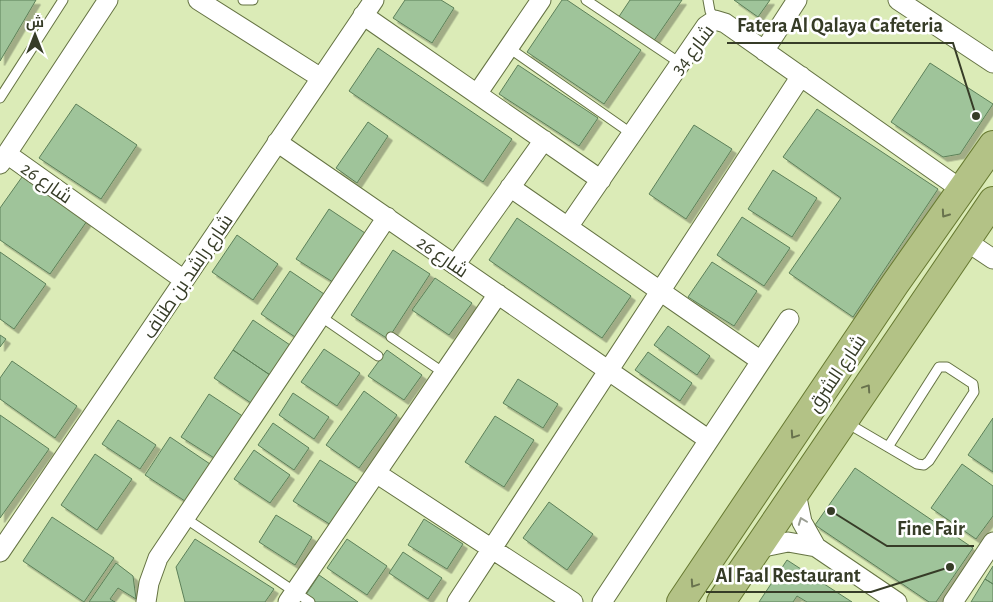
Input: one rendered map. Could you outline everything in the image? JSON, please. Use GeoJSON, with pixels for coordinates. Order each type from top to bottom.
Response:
{"type":"FeatureCollection","features":[{"type":"Feature","properties":{"kind":"main road","name":"شارع الشرق"},"geometry":{"type":"LineString","coordinates":[[681,602],[890,292],[993,145]]}},
{"type":"Feature","properties":{"kind":"main road","name":"شارع الشرق"},"geometry":{"type":"LineString","coordinates":[[721,602],[993,201]]}},
{"type":"Feature","properties":{"kind":"street"},"geometry":{"type":"LineString","coordinates":[[4,159],[108,0]]}},
{"type":"Feature","properties":{"kind":"street"},"geometry":{"type":"LineString","coordinates":[[198,0],[321,78]]}},
{"type":"Feature","properties":{"kind":"street"},"geometry":{"type":"LineString","coordinates":[[477,94],[541,0]]}},
{"type":"Feature","properties":{"kind":"street"},"geometry":{"type":"LineString","coordinates":[[764,51],[797,0]]}},
{"type":"Feature","properties":{"kind":"street"},"geometry":{"type":"LineString","coordinates":[[898,0],[993,63]]}},
{"type":"Feature","properties":{"kind":"street"},"geometry":{"type":"LineString","coordinates":[[369,8],[477,94],[601,180]]}},
{"type":"Feature","properties":{"kind":"street","name":"شارع راشد بن طناف"},"geometry":{"type":"LineString","coordinates":[[0,552],[369,8]]}},
{"type":"Feature","properties":{"kind":"street","name":"شارع 34"},"geometry":{"type":"LineString","coordinates":[[568,228],[706,26],[715,20],[725,23],[962,190]]}},
{"type":"Feature","properties":{"kind":"street"},"geometry":{"type":"LineString","coordinates":[[457,602],[800,76]]}},
{"type":"Feature","properties":{"kind":"street"},"geometry":{"type":"LineString","coordinates":[[456,265],[544,140]]}},
{"type":"Feature","properties":{"kind":"street","name":"شارع 26"},"geometry":{"type":"LineString","coordinates":[[277,142],[709,440]]}},
{"type":"Feature","properties":{"kind":"street","name":"شارع 26"},"geometry":{"type":"LineString","coordinates":[[4,159],[184,280]]}},
{"type":"Feature","properties":{"kind":"street"},"geometry":{"type":"LineString","coordinates":[[510,187],[761,361]]}},
{"type":"Feature","properties":{"kind":"street"},"geometry":{"type":"LineString","coordinates":[[146,602],[152,571],[158,558],[386,217]]}},
{"type":"Feature","properties":{"kind":"street"},"geometry":{"type":"LineString","coordinates":[[966,241],[993,259]]}},
{"type":"Feature","properties":{"kind":"street"},"geometry":{"type":"LineString","coordinates":[[298,599],[376,473],[498,294]]}},
{"type":"Feature","properties":{"kind":"street"},"geometry":{"type":"LineString","coordinates":[[602,602],[789,319]]}},
{"type":"Feature","properties":{"kind":"street"},"geometry":{"type":"LineString","coordinates":[[376,473],[573,602]]}},
{"type":"Feature","properties":{"kind":"street"},"geometry":{"type":"LineString","coordinates":[[796,493],[802,522],[816,547]]}},
{"type":"Feature","properties":{"kind":"street"},"geometry":{"type":"LineString","coordinates":[[759,548],[788,542],[816,547],[897,602]]}},
{"type":"Feature","properties":{"kind":"street"},"geometry":{"type":"LineString","coordinates":[[953,602],[993,542]]}},
{"type":"Feature","properties":{"kind":"lane"},"geometry":{"type":"LineString","coordinates":[[0,98],[63,0]]}},
{"type":"Feature","properties":{"kind":"lane"},"geometry":{"type":"LineString","coordinates":[[243,0],[253,0]]}},
{"type":"Feature","properties":{"kind":"lane"},"geometry":{"type":"LineString","coordinates":[[586,0],[680,63]]}},
{"type":"Feature","properties":{"kind":"lane"},"geometry":{"type":"LineString","coordinates":[[708,0],[710,11],[715,20]]}},
{"type":"Feature","properties":{"kind":"lane"},"geometry":{"type":"LineString","coordinates":[[509,48],[632,134]]}},
{"type":"Feature","properties":{"kind":"lane"},"geometry":{"type":"LineString","coordinates":[[320,316],[378,356]]}},
{"type":"Feature","properties":{"kind":"lane"},"geometry":{"type":"LineString","coordinates":[[391,337],[444,372]]}},
{"type":"Feature","properties":{"kind":"lane"},"geometry":{"type":"LineString","coordinates":[[844,421],[888,447],[918,464],[924,465],[974,392],[973,384],[947,367],[939,367],[888,447]]}},
{"type":"Feature","properties":{"kind":"lane"},"geometry":{"type":"LineString","coordinates":[[185,518],[298,599]]}},
{"type":"Feature","properties":{"kind":"building"},"geometry":{"type":"Polygon","coordinates":[[[0,0],[36,0],[0,61],[0,0]]]}},
{"type":"Feature","properties":{"kind":"building"},"geometry":{"type":"Polygon","coordinates":[[[405,0],[441,0],[454,8],[432,43],[393,18],[405,0]]]}},
{"type":"Feature","properties":{"kind":"building"},"geometry":{"type":"Polygon","coordinates":[[[562,0],[567,0],[641,50],[604,104],[527,52],[562,0]]]}},
{"type":"Feature","properties":{"kind":"building"},"geometry":{"type":"Polygon","coordinates":[[[630,0],[682,0],[653,42],[618,18],[630,0]]]}},
{"type":"Feature","properties":{"kind":"building"},"geometry":{"type":"Polygon","coordinates":[[[734,0],[770,0],[758,17],[734,0]]]}},
{"type":"Feature","properties":{"kind":"building"},"geometry":{"type":"Polygon","coordinates":[[[378,48],[512,139],[483,182],[349,91],[378,48]]]}},
{"type":"Feature","properties":{"kind":"building"},"geometry":{"type":"Polygon","coordinates":[[[930,63],[993,104],[960,154],[943,157],[891,122],[930,63]]]}},
{"type":"Feature","properties":{"kind":"building"},"geometry":{"type":"Polygon","coordinates":[[[518,65],[598,118],[579,146],[499,94],[518,65]]]}},
{"type":"Feature","properties":{"kind":"building"},"geometry":{"type":"Polygon","coordinates":[[[76,104],[137,145],[101,199],[39,158],[76,104]]]}},
{"type":"Feature","properties":{"kind":"building"},"geometry":{"type":"Polygon","coordinates":[[[817,109],[938,189],[853,317],[789,273],[841,198],[783,157],[817,109]]]}},
{"type":"Feature","properties":{"kind":"building"},"geometry":{"type":"Polygon","coordinates":[[[368,122],[388,136],[357,183],[336,168],[368,122]]]}},
{"type":"Feature","properties":{"kind":"building"},"geometry":{"type":"Polygon","coordinates":[[[694,125],[732,149],[686,219],[649,194],[694,125]]]}},
{"type":"Feature","properties":{"kind":"building"},"geometry":{"type":"Polygon","coordinates":[[[773,170],[817,198],[792,237],[748,209],[773,170]]]}},
{"type":"Feature","properties":{"kind":"building"},"geometry":{"type":"Polygon","coordinates":[[[22,177],[87,221],[50,274],[0,240],[0,208],[22,177]]]}},
{"type":"Feature","properties":{"kind":"building"},"geometry":{"type":"Polygon","coordinates":[[[329,209],[368,235],[336,284],[296,259],[329,209]]]}},
{"type":"Feature","properties":{"kind":"building"},"geometry":{"type":"Polygon","coordinates":[[[742,217],[790,248],[764,286],[717,255],[742,217]]]}},
{"type":"Feature","properties":{"kind":"building"},"geometry":{"type":"Polygon","coordinates":[[[517,218],[631,296],[602,338],[489,260],[517,218]]]}},
{"type":"Feature","properties":{"kind":"building"},"geometry":{"type":"Polygon","coordinates":[[[237,235],[278,264],[253,300],[212,272],[237,235]]]}},
{"type":"Feature","properties":{"kind":"building"},"geometry":{"type":"Polygon","coordinates":[[[393,250],[430,274],[388,339],[351,315],[393,250]]]}},
{"type":"Feature","properties":{"kind":"building"},"geometry":{"type":"Polygon","coordinates":[[[0,252],[46,284],[14,329],[0,319],[0,252]]]}},
{"type":"Feature","properties":{"kind":"building"},"geometry":{"type":"Polygon","coordinates":[[[712,262],[757,291],[734,326],[688,297],[712,262]]]}},
{"type":"Feature","properties":{"kind":"building"},"geometry":{"type":"Polygon","coordinates":[[[290,271],[330,298],[301,341],[261,314],[290,271]]]}},
{"type":"Feature","properties":{"kind":"building"},"geometry":{"type":"Polygon","coordinates":[[[435,278],[472,303],[449,335],[412,310],[435,278]]]}},
{"type":"Feature","properties":{"kind":"building"},"geometry":{"type":"Polygon","coordinates":[[[253,320],[293,347],[273,377],[233,350],[253,320]]]}},
{"type":"Feature","properties":{"kind":"building"},"geometry":{"type":"Polygon","coordinates":[[[668,326],[710,356],[697,375],[654,345],[668,326]]]}},
{"type":"Feature","properties":{"kind":"building"},"geometry":{"type":"Polygon","coordinates":[[[0,335],[6,339],[0,347],[0,335]]]}},
{"type":"Feature","properties":{"kind":"building"},"geometry":{"type":"Polygon","coordinates":[[[324,349],[360,373],[337,406],[301,382],[324,349]]]}},
{"type":"Feature","properties":{"kind":"building"},"geometry":{"type":"Polygon","coordinates":[[[233,350],[273,377],[254,405],[214,378],[233,350]]]}},
{"type":"Feature","properties":{"kind":"building"},"geometry":{"type":"Polygon","coordinates":[[[387,350],[422,375],[404,400],[368,376],[387,350]]]}},
{"type":"Feature","properties":{"kind":"building"},"geometry":{"type":"Polygon","coordinates":[[[648,352],[692,383],[680,401],[635,370],[648,352]]]}},
{"type":"Feature","properties":{"kind":"building"},"geometry":{"type":"Polygon","coordinates":[[[12,361],[77,406],[55,438],[0,399],[0,378],[12,361]]]}},
{"type":"Feature","properties":{"kind":"building"},"geometry":{"type":"Polygon","coordinates":[[[518,379],[558,404],[543,428],[503,403],[518,379]]]}},
{"type":"Feature","properties":{"kind":"building"},"geometry":{"type":"Polygon","coordinates":[[[364,391],[397,415],[359,468],[326,445],[364,391]]]}},
{"type":"Feature","properties":{"kind":"building"},"geometry":{"type":"Polygon","coordinates":[[[293,393],[329,417],[314,439],[279,415],[293,393]]]}},
{"type":"Feature","properties":{"kind":"building"},"geometry":{"type":"Polygon","coordinates":[[[209,394],[247,419],[219,461],[181,437],[209,394]]]}},
{"type":"Feature","properties":{"kind":"building"},"geometry":{"type":"Polygon","coordinates":[[[0,415],[49,449],[0,518],[0,415]]]}},
{"type":"Feature","properties":{"kind":"building"},"geometry":{"type":"Polygon","coordinates":[[[495,416],[534,440],[504,487],[465,462],[495,416]]]}},
{"type":"Feature","properties":{"kind":"building"},"geometry":{"type":"Polygon","coordinates":[[[993,418],[993,472],[968,455],[993,418]]]}},
{"type":"Feature","properties":{"kind":"building"},"geometry":{"type":"Polygon","coordinates":[[[118,420],[156,445],[140,469],[102,444],[118,420]]]}},
{"type":"Feature","properties":{"kind":"building"},"geometry":{"type":"Polygon","coordinates":[[[273,423],[309,448],[294,470],[258,445],[273,423]]]}},
{"type":"Feature","properties":{"kind":"building"},"geometry":{"type":"Polygon","coordinates":[[[170,437],[213,466],[188,503],[145,475],[170,437]]]}},
{"type":"Feature","properties":{"kind":"building"},"geometry":{"type":"Polygon","coordinates":[[[254,450],[290,475],[270,503],[234,479],[254,450]]]}},
{"type":"Feature","properties":{"kind":"building"},"geometry":{"type":"Polygon","coordinates":[[[95,454],[132,479],[97,530],[61,505],[95,454]]]}},
{"type":"Feature","properties":{"kind":"building"},"geometry":{"type":"Polygon","coordinates":[[[320,460],[358,484],[331,525],[293,501],[320,460]]]}},
{"type":"Feature","properties":{"kind":"building"},"geometry":{"type":"Polygon","coordinates":[[[962,464],[993,486],[993,516],[976,539],[931,508],[962,464]]]}},
{"type":"Feature","properties":{"kind":"building"},"geometry":{"type":"Polygon","coordinates":[[[855,468],[973,548],[936,602],[929,602],[815,525],[855,468]]]}},
{"type":"Feature","properties":{"kind":"building"},"geometry":{"type":"Polygon","coordinates":[[[549,502],[593,534],[567,570],[523,538],[549,502]]]}},
{"type":"Feature","properties":{"kind":"building"},"geometry":{"type":"Polygon","coordinates":[[[276,515],[312,537],[295,565],[259,542],[276,515]]]}},
{"type":"Feature","properties":{"kind":"building"},"geometry":{"type":"Polygon","coordinates":[[[52,517],[114,558],[84,602],[23,561],[52,517]]]}},
{"type":"Feature","properties":{"kind":"building"},"geometry":{"type":"Polygon","coordinates":[[[424,519],[463,544],[447,569],[408,545],[424,519]]]}},
{"type":"Feature","properties":{"kind":"building"},"geometry":{"type":"Polygon","coordinates":[[[195,539],[274,589],[265,602],[185,602],[176,567],[195,539]]]}},
{"type":"Feature","properties":{"kind":"building"},"geometry":{"type":"Polygon","coordinates":[[[347,539],[387,566],[367,595],[327,568],[347,539]]]}},
{"type":"Feature","properties":{"kind":"building"},"geometry":{"type":"Polygon","coordinates":[[[403,552],[442,578],[428,599],[389,573],[403,552]]]}},
{"type":"Feature","properties":{"kind":"building"},"geometry":{"type":"Polygon","coordinates":[[[787,560],[852,602],[807,602],[797,596],[793,602],[759,602],[787,560]]]}},
{"type":"Feature","properties":{"kind":"building"},"geometry":{"type":"Polygon","coordinates":[[[116,563],[133,576],[136,599],[118,588],[110,599],[115,602],[89,602],[116,563]]]}},
{"type":"Feature","properties":{"kind":"building"},"geometry":{"type":"Polygon","coordinates":[[[993,566],[993,584],[985,579],[993,566]]]}},
{"type":"Feature","properties":{"kind":"building"},"geometry":{"type":"Polygon","coordinates":[[[319,575],[358,602],[313,602],[305,596],[319,575]]]}},
{"type":"Feature","properties":{"kind":"building"},"geometry":{"type":"Polygon","coordinates":[[[985,579],[993,584],[993,602],[971,602],[985,579]]]}},
{"type":"Feature","properties":{"kind":"place","name":"Fatera Al Qalaya Cafeteria"},"geometry":{"type":"Point","coordinates":[976,116]}},
{"type":"Feature","properties":{"kind":"place","name":"Fine Fair"},"geometry":{"type":"Point","coordinates":[831,511]}},
{"type":"Feature","properties":{"kind":"place","name":"Al Faal Restaurant"},"geometry":{"type":"Point","coordinates":[950,567]}}]}
